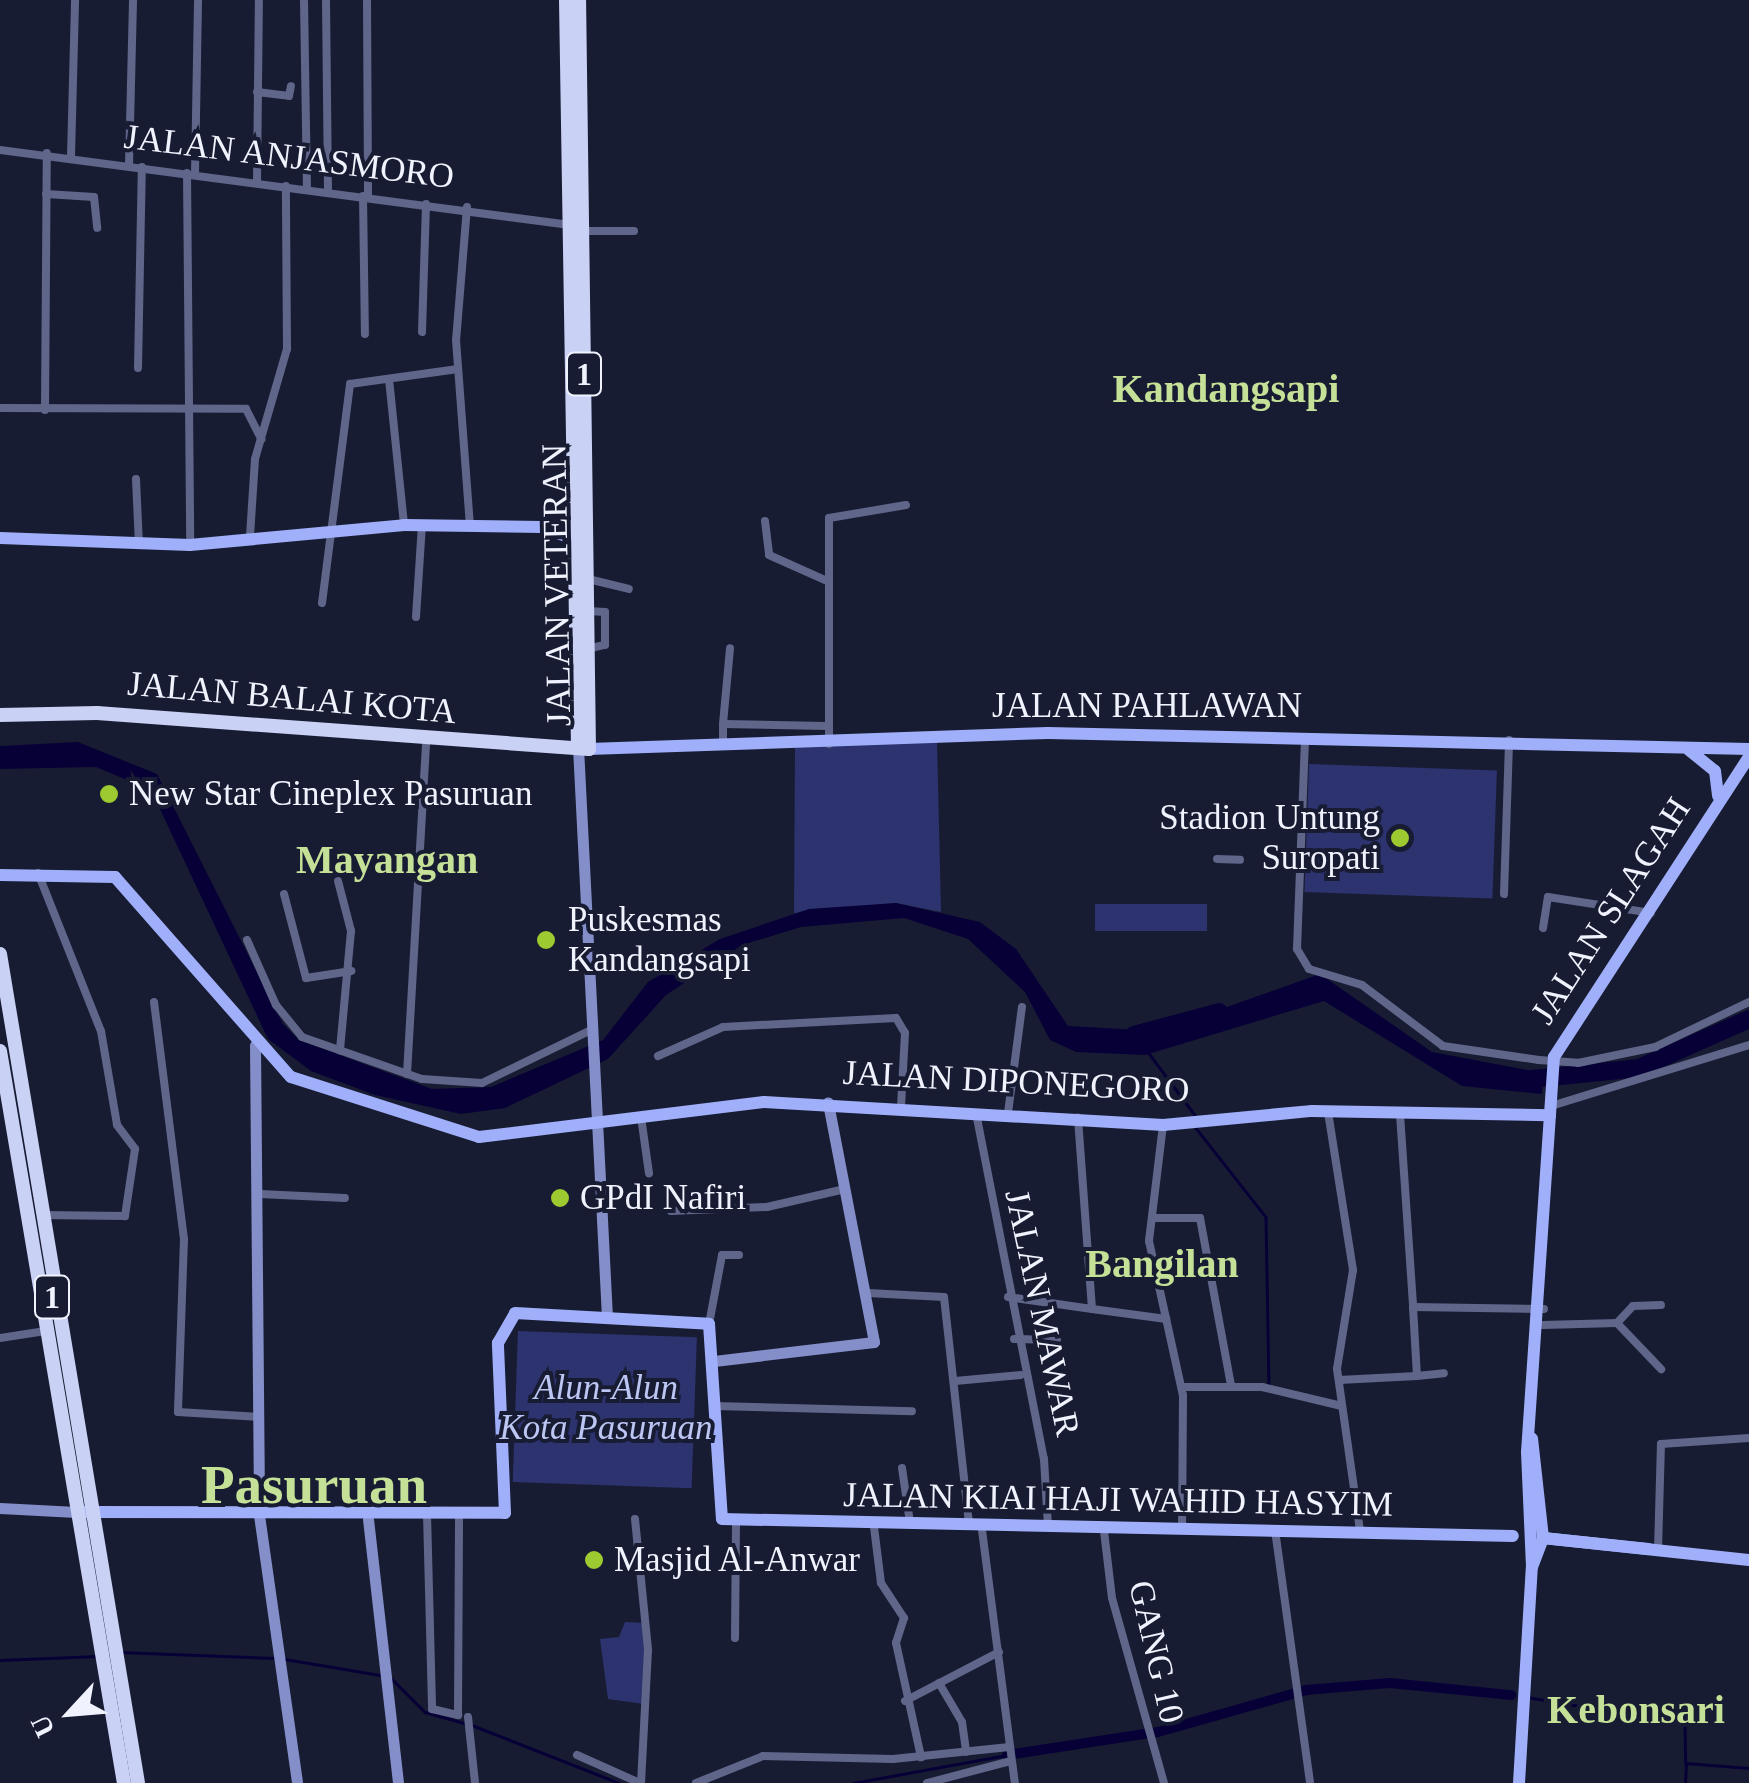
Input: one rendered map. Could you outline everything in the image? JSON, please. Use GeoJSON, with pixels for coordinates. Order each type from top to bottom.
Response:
{"type":"FeatureCollection","features":[{"type":"Feature","properties":{"kind":"highway","name":"JALAN VETERAN"},"geometry":{"type":"LineString","coordinates":[[566,0],[575,132],[584,748]]}},
{"type":"Feature","properties":{"kind":"highway","name":"JALAN VETERAN"},"geometry":{"type":"LineString","coordinates":[[575,132],[579,0]]}},
{"type":"Feature","properties":{"kind":"highway","name":"JALAN VETERAN"},"geometry":{"type":"LineString","coordinates":[[578,300],[576,508],[588,579],[583,649]]}},
{"type":"Feature","properties":{"kind":"highway","name":"JALAN BALAI KOTA"},"geometry":{"type":"LineString","coordinates":[[0,714],[97,713],[426,741],[584,748]]}},
{"type":"Feature","properties":{"kind":"highway","name":"1"},"geometry":{"type":"LineString","coordinates":[[0,954],[38,1215],[93,1512],[106,1640]]}},
{"type":"Feature","properties":{"kind":"highway","name":"1"},"geometry":{"type":"LineString","coordinates":[[0,1051],[76,1512],[112,1675],[124,1783]]}},
{"type":"Feature","properties":{"kind":"highway","name":"1"},"geometry":{"type":"LineString","coordinates":[[112,1675],[138,1783]]}},
{"type":"Feature","properties":{"kind":"main road"},"geometry":{"type":"LineString","coordinates":[[542,527],[576,508]]}},
{"type":"Feature","properties":{"kind":"main road"},"geometry":{"type":"LineString","coordinates":[[0,538],[190,545],[330,528],[404,524],[542,527],[582,545]]}},
{"type":"Feature","properties":{"kind":"main road","name":"JALAN PAHLAWAN"},"geometry":{"type":"LineString","coordinates":[[584,748],[723,750],[828,744],[1305,735],[1749,750]]}},
{"type":"Feature","properties":{"kind":"main road"},"geometry":{"type":"LineString","coordinates":[[1680,746],[1710,764],[1718,799]]}},
{"type":"Feature","properties":{"kind":"main road","name":"JALAN SLAGAH"},"geometry":{"type":"LineString","coordinates":[[1532,1436],[1544,1309],[1554,1060],[1650,913],[1718,799],[1749,757]]}},
{"type":"Feature","properties":{"kind":"main road"},"geometry":{"type":"LineString","coordinates":[[0,874],[114,878],[255,1045],[291,1077]]}},
{"type":"Feature","properties":{"kind":"main road","name":"JALAN DIPONEGORO"},"geometry":{"type":"LineString","coordinates":[[291,1077],[478,1136],[641,1117],[828,1102],[975,1109],[1163,1125],[1328,1112],[1400,1114],[1551,1107]]}},
{"type":"Feature","properties":{"kind":"main road"},"geometry":{"type":"LineString","coordinates":[[76,1512],[368,1519],[504,1513],[498,1343],[515,1313],[709,1324],[716,1343],[715,1406],[729,1520]]}},
{"type":"Feature","properties":{"kind":"main road"},"geometry":{"type":"LineString","coordinates":[[1530,1533],[1526,1507],[1532,1436]]}},
{"type":"Feature","properties":{"kind":"main road"},"geometry":{"type":"LineString","coordinates":[[1520,1783],[1532,1567],[1532,1436]]}},
{"type":"Feature","properties":{"kind":"main road","name":"JALAN KIAI HAJI WAHID HASYIM"},"geometry":{"type":"LineString","coordinates":[[729,1520],[976,1530],[1530,1533],[1566,1540]]}},
{"type":"Feature","properties":{"kind":"main road"},"geometry":{"type":"LineString","coordinates":[[1532,1567],[1566,1540],[1749,1560]]}},
{"type":"Feature","properties":{"kind":"street"},"geometry":{"type":"LineString","coordinates":[[70,156],[75,0]]}},
{"type":"Feature","properties":{"kind":"street"},"geometry":{"type":"LineString","coordinates":[[129,165],[133,0]]}},
{"type":"Feature","properties":{"kind":"street"},"geometry":{"type":"LineString","coordinates":[[190,545],[188,413],[198,0]]}},
{"type":"Feature","properties":{"kind":"street"},"geometry":{"type":"LineString","coordinates":[[257,182],[259,0]]}},
{"type":"Feature","properties":{"kind":"street"},"geometry":{"type":"LineString","coordinates":[[304,0],[307,188]]}},
{"type":"Feature","properties":{"kind":"street"},"geometry":{"type":"LineString","coordinates":[[326,0],[328,191]]}},
{"type":"Feature","properties":{"kind":"street"},"geometry":{"type":"LineString","coordinates":[[365,334],[367,0]]}},
{"type":"Feature","properties":{"kind":"street"},"geometry":{"type":"LineString","coordinates":[[258,92],[289,96],[291,86]]}},
{"type":"Feature","properties":{"kind":"street","name":"JALAN ANJASMORO"},"geometry":{"type":"LineString","coordinates":[[0,150],[467,207],[577,228],[634,231]]}},
{"type":"Feature","properties":{"kind":"street"},"geometry":{"type":"LineString","coordinates":[[46,410],[47,153]]}},
{"type":"Feature","properties":{"kind":"street"},"geometry":{"type":"LineString","coordinates":[[138,368],[142,167]]}},
{"type":"Feature","properties":{"kind":"street"},"geometry":{"type":"LineString","coordinates":[[250,536],[261,439],[288,339],[286,186]]}},
{"type":"Feature","properties":{"kind":"street"},"geometry":{"type":"LineString","coordinates":[[46,194],[94,197],[98,228]]}},
{"type":"Feature","properties":{"kind":"street"},"geometry":{"type":"LineString","coordinates":[[422,332],[426,204]]}},
{"type":"Feature","properties":{"kind":"street"},"geometry":{"type":"LineString","coordinates":[[467,207],[458,369],[470,526]]}},
{"type":"Feature","properties":{"kind":"street"},"geometry":{"type":"LineString","coordinates":[[322,602],[350,384],[458,369]]}},
{"type":"Feature","properties":{"kind":"street"},"geometry":{"type":"LineString","coordinates":[[389,379],[404,524]]}},
{"type":"Feature","properties":{"kind":"street"},"geometry":{"type":"LineString","coordinates":[[0,408],[188,413],[267,408]]}},
{"type":"Feature","properties":{"kind":"street"},"geometry":{"type":"LineString","coordinates":[[246,409],[261,439]]}},
{"type":"Feature","properties":{"kind":"street"},"geometry":{"type":"LineString","coordinates":[[136,478],[139,545]]}},
{"type":"Feature","properties":{"kind":"street"},"geometry":{"type":"LineString","coordinates":[[828,744],[830,514],[906,505]]}},
{"type":"Feature","properties":{"kind":"street"},"geometry":{"type":"LineString","coordinates":[[766,521],[770,555],[827,581]]}},
{"type":"Feature","properties":{"kind":"street"},"geometry":{"type":"LineString","coordinates":[[416,617],[422,525]]}},
{"type":"Feature","properties":{"kind":"street"},"geometry":{"type":"LineString","coordinates":[[583,649],[604,647],[604,579],[588,579]]}},
{"type":"Feature","properties":{"kind":"street"},"geometry":{"type":"LineString","coordinates":[[606,590],[629,590]]}},
{"type":"Feature","properties":{"kind":"street"},"geometry":{"type":"LineString","coordinates":[[588,611],[605,612]]}},
{"type":"Feature","properties":{"kind":"street"},"geometry":{"type":"LineString","coordinates":[[723,750],[730,648]]}},
{"type":"Feature","properties":{"kind":"street"},"geometry":{"type":"LineString","coordinates":[[724,724],[827,726]]}},
{"type":"Feature","properties":{"kind":"street"},"geometry":{"type":"LineString","coordinates":[[1305,735],[1297,949],[1309,968],[1362,985],[1443,1046],[1578,1063],[1655,1046],[1749,1002]]}},
{"type":"Feature","properties":{"kind":"street"},"geometry":{"type":"LineString","coordinates":[[1504,894],[1509,740]]}},
{"type":"Feature","properties":{"kind":"street"},"geometry":{"type":"LineString","coordinates":[[407,1074],[426,741]]}},
{"type":"Feature","properties":{"kind":"street"},"geometry":{"type":"LineString","coordinates":[[584,748],[591,1034],[599,1122],[607,1316]]}},
{"type":"Feature","properties":{"kind":"street"},"geometry":{"type":"LineString","coordinates":[[1217,859],[1240,860]]}},
{"type":"Feature","properties":{"kind":"street"},"geometry":{"type":"LineString","coordinates":[[380,865],[422,860]]}},
{"type":"Feature","properties":{"kind":"street"},"geometry":{"type":"LineString","coordinates":[[38,873],[100,1031],[117,1125],[134,1149],[125,1216],[38,1215]]}},
{"type":"Feature","properties":{"kind":"street"},"geometry":{"type":"LineString","coordinates":[[338,881],[350,971],[340,1050]]}},
{"type":"Feature","properties":{"kind":"street"},"geometry":{"type":"LineString","coordinates":[[284,894],[306,978],[350,971]]}},
{"type":"Feature","properties":{"kind":"street"},"geometry":{"type":"LineString","coordinates":[[1543,928],[1548,897],[1650,913]]}},
{"type":"Feature","properties":{"kind":"street"},"geometry":{"type":"LineString","coordinates":[[247,940],[285,1019],[340,1050],[407,1074],[482,1083],[591,1034]]}},
{"type":"Feature","properties":{"kind":"street"},"geometry":{"type":"LineString","coordinates":[[154,1002],[184,1239],[178,1412],[259,1417]]}},
{"type":"Feature","properties":{"kind":"street"},"geometry":{"type":"LineString","coordinates":[[1008,1112],[1022,1006]]}},
{"type":"Feature","properties":{"kind":"street"},"geometry":{"type":"LineString","coordinates":[[658,1056],[723,1026],[896,1018],[904,1028],[902,1107]]}},
{"type":"Feature","properties":{"kind":"street"},"geometry":{"type":"LineString","coordinates":[[255,1045],[260,1084],[259,1516],[296,1783]]}},
{"type":"Feature","properties":{"kind":"street"},"geometry":{"type":"LineString","coordinates":[[1551,1107],[1749,1045]]}},
{"type":"Feature","properties":{"kind":"street"},"geometry":{"type":"LineString","coordinates":[[260,1084],[291,1077]]}},
{"type":"Feature","properties":{"kind":"street"},"geometry":{"type":"LineString","coordinates":[[714,1361],[866,1347],[874,1340],[868,1293],[828,1102]]}},
{"type":"Feature","properties":{"kind":"street","name":"JALAN MAWAR"},"geometry":{"type":"LineString","coordinates":[[975,1109],[1021,1375],[1044,1459],[1048,1530]]}},
{"type":"Feature","properties":{"kind":"street"},"geometry":{"type":"LineString","coordinates":[[1328,1112],[1353,1270],[1338,1380],[1360,1532]]}},
{"type":"Feature","properties":{"kind":"street"},"geometry":{"type":"LineString","coordinates":[[1400,1114],[1416,1376]]}},
{"type":"Feature","properties":{"kind":"street"},"geometry":{"type":"LineString","coordinates":[[641,1117],[649,1172]]}},
{"type":"Feature","properties":{"kind":"street"},"geometry":{"type":"LineString","coordinates":[[1078,1118],[1088,1308]]}},
{"type":"Feature","properties":{"kind":"street"},"geometry":{"type":"LineString","coordinates":[[1163,1125],[1153,1218],[1166,1319],[1182,1387],[1182,1530]]}},
{"type":"Feature","properties":{"kind":"street"},"geometry":{"type":"LineString","coordinates":[[671,1212],[768,1207],[845,1189]]}},
{"type":"Feature","properties":{"kind":"street"},"geometry":{"type":"LineString","coordinates":[[260,1194],[345,1198]]}},
{"type":"Feature","properties":{"kind":"street"},"geometry":{"type":"LineString","coordinates":[[1153,1218],[1200,1218],[1230,1386]]}},
{"type":"Feature","properties":{"kind":"street"},"geometry":{"type":"LineString","coordinates":[[709,1324],[722,1256],[739,1256]]}},
{"type":"Feature","properties":{"kind":"street"},"geometry":{"type":"LineString","coordinates":[[868,1293],[942,1293],[976,1530],[999,1652],[1015,1783]]}},
{"type":"Feature","properties":{"kind":"street"},"geometry":{"type":"LineString","coordinates":[[1008,1297],[1166,1319]]}},
{"type":"Feature","properties":{"kind":"street"},"geometry":{"type":"LineString","coordinates":[[1543,1325],[1617,1323],[1633,1306],[1662,1305]]}},
{"type":"Feature","properties":{"kind":"street"},"geometry":{"type":"LineString","coordinates":[[1413,1307],[1544,1309]]}},
{"type":"Feature","properties":{"kind":"street"},"geometry":{"type":"LineString","coordinates":[[1617,1323],[1662,1369]]}},
{"type":"Feature","properties":{"kind":"street"},"geometry":{"type":"LineString","coordinates":[[0,1338],[45,1331]]}},
{"type":"Feature","properties":{"kind":"street"},"geometry":{"type":"LineString","coordinates":[[1014,1339],[1057,1340]]}},
{"type":"Feature","properties":{"kind":"street"},"geometry":{"type":"LineString","coordinates":[[1338,1380],[1444,1373]]}},
{"type":"Feature","properties":{"kind":"street"},"geometry":{"type":"LineString","coordinates":[[955,1380],[1021,1375]]}},
{"type":"Feature","properties":{"kind":"street"},"geometry":{"type":"LineString","coordinates":[[1182,1387],[1230,1386],[1342,1406]]}},
{"type":"Feature","properties":{"kind":"street"},"geometry":{"type":"LineString","coordinates":[[715,1406],[912,1410]]}},
{"type":"Feature","properties":{"kind":"street"},"geometry":{"type":"LineString","coordinates":[[1656,1551],[1661,1444],[1749,1438]]}},
{"type":"Feature","properties":{"kind":"street"},"geometry":{"type":"LineString","coordinates":[[902,1468],[911,1527]]}},
{"type":"Feature","properties":{"kind":"street"},"geometry":{"type":"LineString","coordinates":[[0,1508],[76,1512]]}},
{"type":"Feature","properties":{"kind":"street"},"geometry":{"type":"LineString","coordinates":[[427,1514],[432,1709],[458,1715],[460,1513]]}},
{"type":"Feature","properties":{"kind":"street"},"geometry":{"type":"LineString","coordinates":[[368,1519],[398,1783]]}},
{"type":"Feature","properties":{"kind":"street"},"geometry":{"type":"LineString","coordinates":[[577,1754],[641,1783],[647,1638],[635,1519]]}},
{"type":"Feature","properties":{"kind":"street"},"geometry":{"type":"LineString","coordinates":[[729,1520],[735,1638]]}},
{"type":"Feature","properties":{"kind":"street"},"geometry":{"type":"LineString","coordinates":[[874,1527],[881,1582],[904,1618],[896,1644],[905,1702],[921,1757]]}},
{"type":"Feature","properties":{"kind":"street"},"geometry":{"type":"LineString","coordinates":[[1276,1530],[1310,1783]]}},
{"type":"Feature","properties":{"kind":"street","name":"GANG 10"},"geometry":{"type":"LineString","coordinates":[[1104,1531],[1144,1730],[1164,1783]]}},
{"type":"Feature","properties":{"kind":"street"},"geometry":{"type":"LineString","coordinates":[[905,1702],[999,1652]]}},
{"type":"Feature","properties":{"kind":"street"},"geometry":{"type":"LineString","coordinates":[[939,1683],[962,1722],[966,1752]]}},
{"type":"Feature","properties":{"kind":"street"},"geometry":{"type":"LineString","coordinates":[[468,1719],[475,1783]]}},
{"type":"Feature","properties":{"kind":"street"},"geometry":{"type":"LineString","coordinates":[[696,1783],[716,1779],[763,1756],[921,1757],[1010,1747]]}},
{"type":"Feature","properties":{"kind":"street"},"geometry":{"type":"LineString","coordinates":[[928,1783],[1011,1761]]}},
{"type":"Feature","properties":{"kind":"green space"},"geometry":{"type":"Polygon","coordinates":[[[937,741],[941,912],[896,903],[794,913],[795,747],[937,741]]]}},
{"type":"Feature","properties":{"kind":"green space","name":"Stadion Untung Suropati"},"geometry":{"type":"Polygon","coordinates":[[[1309,764],[1497,771],[1492,898],[1305,892],[1309,764]]]}},
{"type":"Feature","properties":{"kind":"green space"},"geometry":{"type":"Polygon","coordinates":[[[1095,904],[1207,904],[1207,931],[1095,931],[1095,904]]]}},
{"type":"Feature","properties":{"kind":"green space","name":"Alun-Alun Kota Pasuruan"},"geometry":{"type":"Polygon","coordinates":[[[518,1331],[697,1337],[692,1488],[513,1482],[518,1331]]]}},
{"type":"Feature","properties":{"kind":"green space"},"geometry":{"type":"Polygon","coordinates":[[[625,1622],[646,1623],[644,1704],[608,1699],[600,1639],[619,1637],[625,1622]]]}},
{"type":"Feature","properties":{"kind":"shaded area"},"geometry":{"type":"Polygon","coordinates":[[[78,742],[157,774],[283,1024],[299,1040],[432,1089],[491,1087],[603,1040],[648,982],[720,939],[809,909],[896,903],[980,922],[1016,949],[1068,1026],[1159,1031],[1320,974],[1432,1052],[1543,1073],[1542,1094],[1462,1086],[1324,1001],[1145,1055],[1076,1052],[1050,1040],[1025,992],[968,939],[904,918],[801,927],[742,945],[666,995],[608,1059],[505,1108],[461,1114],[375,1095],[311,1071],[268,1039],[151,790],[96,767],[0,769],[0,746],[78,742]]]}},
{"type":"Feature","properties":{"kind":"waterway"},"geometry":{"type":"LineString","coordinates":[[1134,1035],[1219,1012]]}},
{"type":"Feature","properties":{"kind":"waterway"},"geometry":{"type":"LineString","coordinates":[[1521,1080],[1639,1068],[1749,1019]]}},
{"type":"Feature","properties":{"kind":"waterway"},"geometry":{"type":"LineString","coordinates":[[1148,1052],[1195,1115]]}},
{"type":"Feature","properties":{"kind":"waterway"},"geometry":{"type":"LineString","coordinates":[[1196,1128],[1266,1217],[1269,1385]]}},
{"type":"Feature","properties":{"kind":"waterway"},"geometry":{"type":"LineString","coordinates":[[120,1652],[277,1658]]}},
{"type":"Feature","properties":{"kind":"waterway"},"geometry":{"type":"LineString","coordinates":[[0,1660],[98,1656]]}},
{"type":"Feature","properties":{"kind":"waterway"},"geometry":{"type":"LineString","coordinates":[[285,1659],[380,1675]]}},
{"type":"Feature","properties":{"kind":"waterway"},"geometry":{"type":"LineString","coordinates":[[392,1679],[425,1712],[464,1723]]}},
{"type":"Feature","properties":{"kind":"waterway"},"geometry":{"type":"LineString","coordinates":[[1007,1755],[1158,1732],[1306,1690],[1390,1683],[1511,1695]]}},
{"type":"Feature","properties":{"kind":"waterway"},"geometry":{"type":"LineString","coordinates":[[1527,1697],[1685,1724],[1686,1763],[1749,1768]]}},
{"type":"Feature","properties":{"kind":"waterway"},"geometry":{"type":"LineString","coordinates":[[472,1725],[619,1783]]}},
{"type":"Feature","properties":{"kind":"waterway"},"geometry":{"type":"LineString","coordinates":[[853,1783],[1007,1755]]}},
{"type":"Feature","properties":{"kind":"waterway"},"geometry":{"type":"LineString","coordinates":[[1685,1783],[1686,1765]]}},
{"type":"Feature","properties":{"kind":"place","name":"New Star Cineplex Pasuruan"},"geometry":{"type":"Point","coordinates":[109,794]}},
{"type":"Feature","properties":{"kind":"place","name":"Stadion Untung Suropati"},"geometry":{"type":"Point","coordinates":[1400,838]}},
{"type":"Feature","properties":{"kind":"place","name":"Puskesmas Kandangsapi"},"geometry":{"type":"Point","coordinates":[546,940]}},
{"type":"Feature","properties":{"kind":"place","name":"GPdI Nafiri"},"geometry":{"type":"Point","coordinates":[560,1198]}},
{"type":"Feature","properties":{"kind":"place","name":"Masjid Al-Anwar"},"geometry":{"type":"Point","coordinates":[594,1560]}},
{"type":"Feature","properties":{"kind":"district","name":"Kandangsapi"},"geometry":{"type":"Point","coordinates":[1226,389]}},
{"type":"Feature","properties":{"kind":"district","name":"Mayangan"},"geometry":{"type":"Point","coordinates":[387,860]}},
{"type":"Feature","properties":{"kind":"district","name":"Bangilan"},"geometry":{"type":"Point","coordinates":[1162,1264]}},
{"type":"Feature","properties":{"kind":"district","name":"Pasuruan"},"geometry":{"type":"Point","coordinates":[314,1485]}},
{"type":"Feature","properties":{"kind":"district","name":"Kebonsari"},"geometry":{"type":"Point","coordinates":[1636,1710]}}]}
